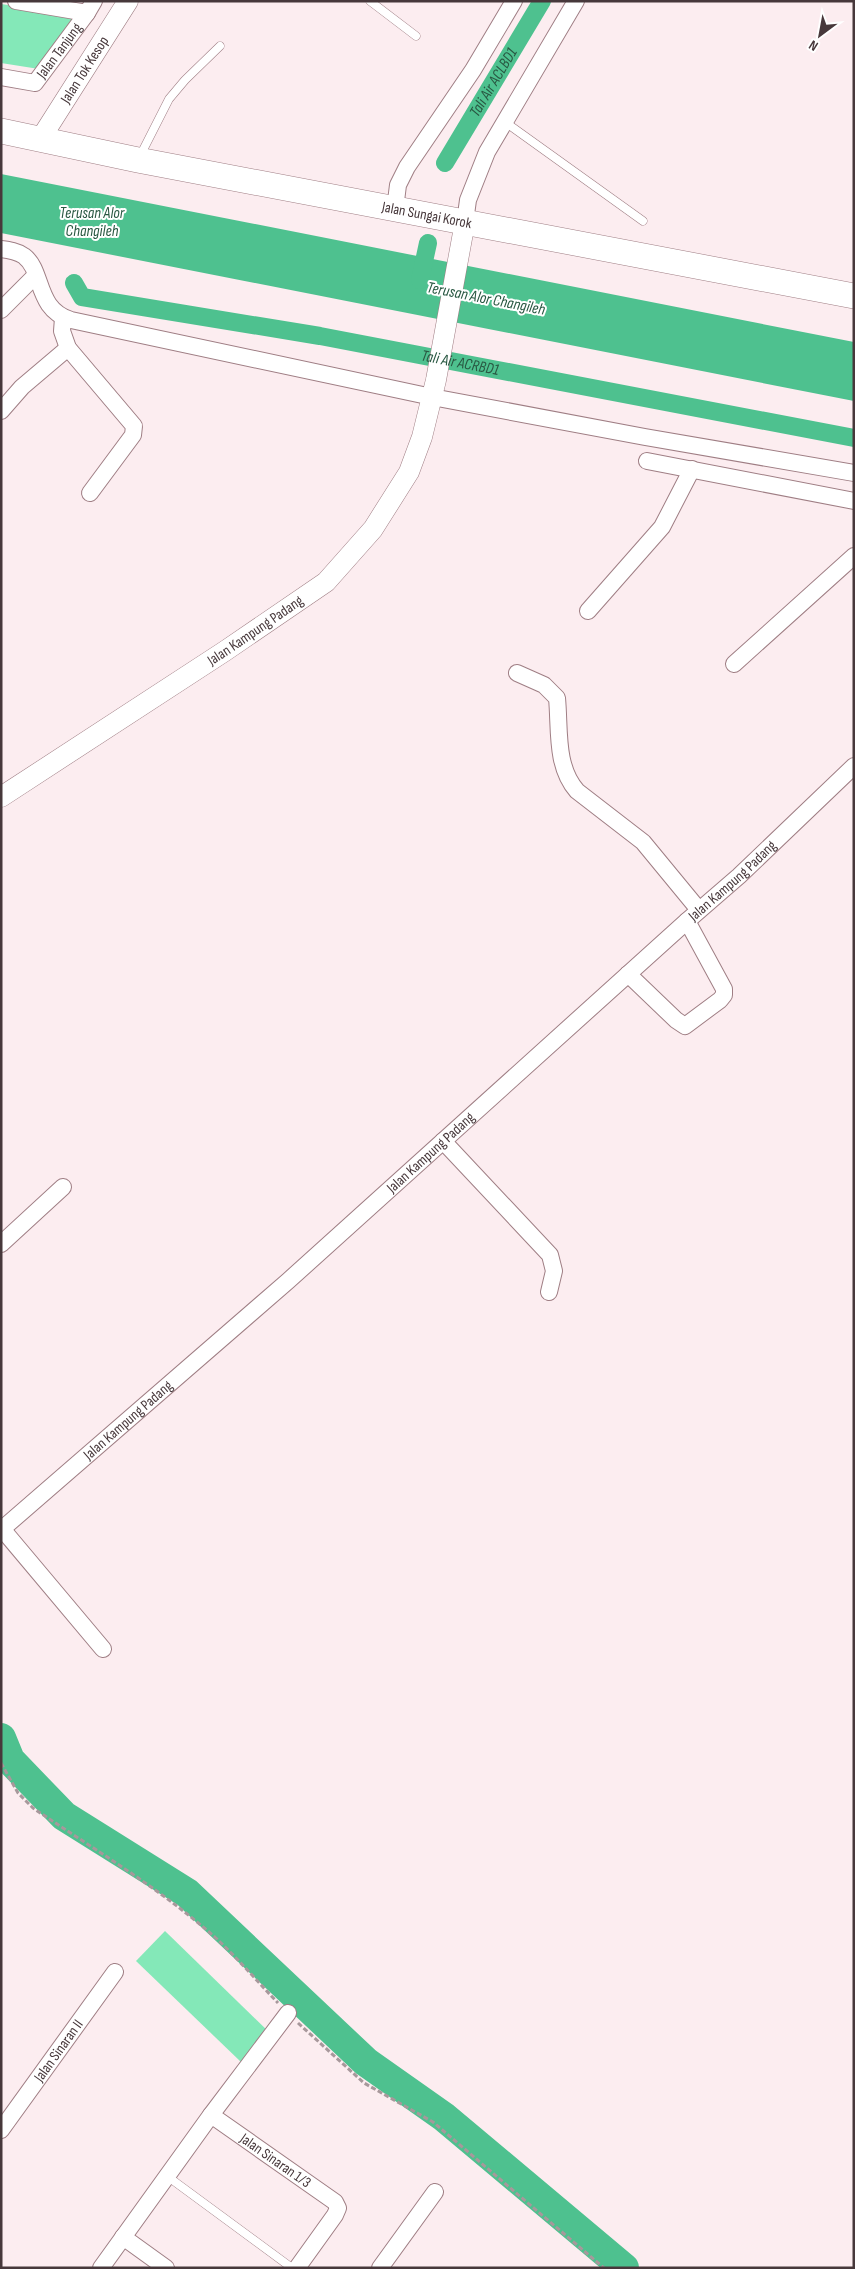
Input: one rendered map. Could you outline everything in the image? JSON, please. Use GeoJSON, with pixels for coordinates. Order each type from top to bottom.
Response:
{"type":"FeatureCollection","features":[{"type":"Feature","properties":{"kind":"main road","name":"Jalan Sungai Korok"},"geometry":{"type":"LineString","coordinates":[[1,131],[138,160],[395,209],[464,231],[854,296]]}},
{"type":"Feature","properties":{"kind":"street"},"geometry":{"type":"LineString","coordinates":[[16,1],[91,7]]}},
{"type":"Feature","properties":{"kind":"street","name":"Jalan Tok Kesop"},"geometry":{"type":"LineString","coordinates":[[41,138],[128,1]]}},
{"type":"Feature","properties":{"kind":"street"},"geometry":{"type":"LineString","coordinates":[[395,209],[398,184],[407,166],[473,70],[514,1]]}},
{"type":"Feature","properties":{"kind":"street"},"geometry":{"type":"LineString","coordinates":[[464,231],[468,200],[475,179],[505,122],[576,1]]}},
{"type":"Feature","properties":{"kind":"street","name":"Jalan Tanjung"},"geometry":{"type":"LineString","coordinates":[[1,77],[36,83],[91,7]]}},
{"type":"Feature","properties":{"kind":"street","name":"Jalan Kampung Padang"},"geometry":{"type":"LineString","coordinates":[[1,797],[225,651],[326,582],[373,530],[396,496],[409,472],[422,437],[434,388],[464,231]]}},
{"type":"Feature","properties":{"kind":"street"},"geometry":{"type":"LineString","coordinates":[[1,249],[18,252],[25,257],[46,300],[63,318],[434,388],[645,437],[854,473]]}},
{"type":"Feature","properties":{"kind":"street"},"geometry":{"type":"LineString","coordinates":[[1,310],[35,276]]}},
{"type":"Feature","properties":{"kind":"street"},"geometry":{"type":"LineString","coordinates":[[63,318],[62,331],[68,348],[134,426],[133,436],[90,493]]}},
{"type":"Feature","properties":{"kind":"street"},"geometry":{"type":"LineString","coordinates":[[1,411],[22,387],[68,348]]}},
{"type":"Feature","properties":{"kind":"street"},"geometry":{"type":"LineString","coordinates":[[647,461],[854,501]]}},
{"type":"Feature","properties":{"kind":"street"},"geometry":{"type":"LineString","coordinates":[[588,611],[662,527],[692,469]]}},
{"type":"Feature","properties":{"kind":"street"},"geometry":{"type":"LineString","coordinates":[[734,664],[854,556]]}},
{"type":"Feature","properties":{"kind":"street"},"geometry":{"type":"LineString","coordinates":[[518,673],[544,685],[557,698],[560,750],[568,781],[577,791],[643,842],[699,910]]}},
{"type":"Feature","properties":{"kind":"street","name":"Jalan Kampung Padang"},"geometry":{"type":"LineString","coordinates":[[2,1530],[288,1281],[686,921],[740,876],[854,766]]}},
{"type":"Feature","properties":{"kind":"street"},"geometry":{"type":"LineString","coordinates":[[628,974],[676,1020],[686,1026],[720,1000],[724,995],[724,988],[686,921]]}},
{"type":"Feature","properties":{"kind":"street"},"geometry":{"type":"LineString","coordinates":[[443,1140],[550,1255],[554,1271],[549,1292]]}},
{"type":"Feature","properties":{"kind":"street"},"geometry":{"type":"LineString","coordinates":[[1,1244],[63,1187]]}},
{"type":"Feature","properties":{"kind":"street"},"geometry":{"type":"LineString","coordinates":[[2,1530],[103,1649]]}},
{"type":"Feature","properties":{"kind":"street","name":"Jalan Sinaran II"},"geometry":{"type":"LineString","coordinates":[[1,2130],[115,1972]]}},
{"type":"Feature","properties":{"kind":"street"},"geometry":{"type":"LineString","coordinates":[[100,2268],[288,2013]]}},
{"type":"Feature","properties":{"kind":"street","name":"Jalan Sinaran 1/3"},"geometry":{"type":"LineString","coordinates":[[211,2115],[328,2196],[338,2208],[297,2268]]}},
{"type":"Feature","properties":{"kind":"street"},"geometry":{"type":"LineString","coordinates":[[380,2268],[435,2192]]}},
{"type":"Feature","properties":{"kind":"street"},"geometry":{"type":"LineString","coordinates":[[123,2237],[166,2268]]}},
{"type":"Feature","properties":{"kind":"lane"},"geometry":{"type":"LineString","coordinates":[[370,1],[416,36]]}},
{"type":"Feature","properties":{"kind":"lane"},"geometry":{"type":"LineString","coordinates":[[138,160],[169,99],[198,66],[220,46]]}},
{"type":"Feature","properties":{"kind":"lane"},"geometry":{"type":"LineString","coordinates":[[505,122],[644,221]]}},
{"type":"Feature","properties":{"kind":"lane"},"geometry":{"type":"LineString","coordinates":[[167,2176],[292,2268]]}},
{"type":"Feature","properties":{"kind":"shaded area"},"geometry":{"type":"Polygon","coordinates":[[[1,4],[80,16],[39,69],[1,63],[1,4]]]}},
{"type":"Feature","properties":{"kind":"shaded area"},"geometry":{"type":"Polygon","coordinates":[[[165,1931],[270,2033],[241,2062],[136,1961],[165,1931]]]}},
{"type":"Feature","properties":{"kind":"water","name":"Terusan Alor Changileh"},"geometry":{"type":"Polygon","coordinates":[[[1,174],[854,342],[854,401],[1,233],[1,174]]]}},
{"type":"Feature","properties":{"kind":"waterway","name":"Tali Air ACLBD1"},"geometry":{"type":"LineString","coordinates":[[445,163],[542,1]]}},
{"type":"Feature","properties":{"kind":"waterway","name":"Tali Air ACLBD1"},"geometry":{"type":"LineString","coordinates":[[420,280],[428,243]]}},
{"type":"Feature","properties":{"kind":"waterway","name":"Tali Air ACRBD1"},"geometry":{"type":"LineString","coordinates":[[74,283],[82,297],[320,336],[854,438]]}},
{"type":"Feature","properties":{"kind":"waterway"},"geometry":{"type":"LineString","coordinates":[[1,1738],[10,1760],[64,1816],[187,1893],[366,2062],[444,2117],[624,2268]]}}]}
